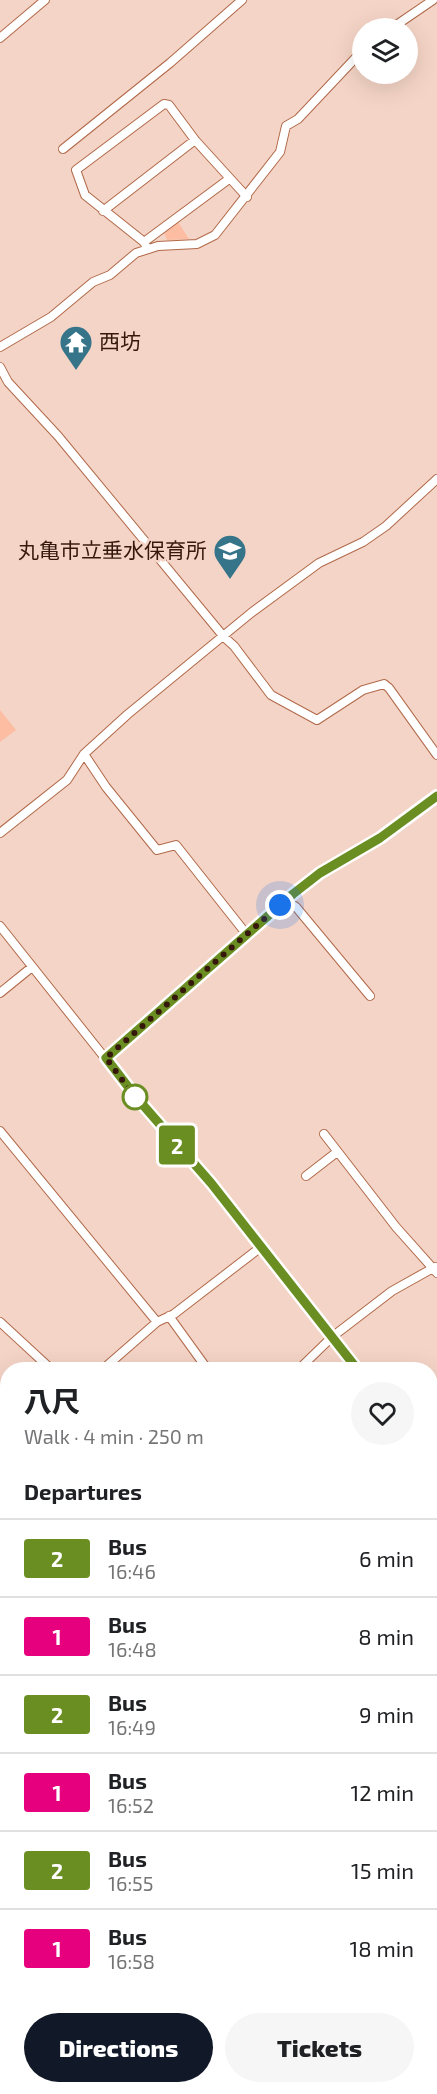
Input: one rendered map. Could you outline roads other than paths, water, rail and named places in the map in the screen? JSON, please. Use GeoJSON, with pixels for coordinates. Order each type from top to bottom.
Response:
{"type":"FeatureCollection","features":[{"type":"Feature","properties":{"kind":"street"},"geometry":{"type":"LineString","coordinates":[[0,38],[45,0]]}},
{"type":"Feature","properties":{"kind":"street"},"geometry":{"type":"LineString","coordinates":[[63,149],[170,63],[242,0]]}},
{"type":"Feature","properties":{"kind":"street"},"geometry":{"type":"LineString","coordinates":[[407,18],[433,0]]}},
{"type":"Feature","properties":{"kind":"street"},"geometry":{"type":"LineString","coordinates":[[247,197],[195,140],[169,105],[164,104],[76,170],[85,195],[145,245],[207,241],[215,235],[247,197],[280,152],[286,126],[298,119],[352,62]]}},
{"type":"Feature","properties":{"kind":"street"},"geometry":{"type":"LineString","coordinates":[[103,211],[195,140]]}},
{"type":"Feature","properties":{"kind":"street"},"geometry":{"type":"LineString","coordinates":[[0,347],[51,317],[93,282],[110,275],[229,179]]}},
{"type":"Feature","properties":{"kind":"street"},"geometry":{"type":"LineString","coordinates":[[0,367],[8,382],[58,436],[224,637],[234,646],[271,695],[317,720],[363,690],[384,684],[437,755]]}},
{"type":"Feature","properties":{"kind":"street"},"geometry":{"type":"LineString","coordinates":[[0,833],[67,780],[84,754],[128,714],[299,576],[319,563],[363,542],[386,526],[437,479]]}},
{"type":"Feature","properties":{"kind":"street"},"geometry":{"type":"LineString","coordinates":[[84,754],[144,836],[157,850],[177,845],[244,931],[250,933]]}},
{"type":"Feature","properties":{"kind":"street"},"geometry":{"type":"LineString","coordinates":[[106,1058],[152,1020],[195,978],[320,873],[380,838],[437,796]]}},
{"type":"Feature","properties":{"kind":"street"},"geometry":{"type":"LineString","coordinates":[[287,901],[296,907],[370,996]]}},
{"type":"Feature","properties":{"kind":"street"},"geometry":{"type":"LineString","coordinates":[[0,926],[352,1362]]}},
{"type":"Feature","properties":{"kind":"street"},"geometry":{"type":"LineString","coordinates":[[0,993],[32,968]]}},
{"type":"Feature","properties":{"kind":"street"},"geometry":{"type":"LineString","coordinates":[[0,1131],[3,1142],[157,1322]]}},
{"type":"Feature","properties":{"kind":"street"},"geometry":{"type":"LineString","coordinates":[[306,1362],[332,1338],[403,1284],[436,1269],[324,1134]]}},
{"type":"Feature","properties":{"kind":"street"},"geometry":{"type":"LineString","coordinates":[[306,1176],[338,1152]]}},
{"type":"Feature","properties":{"kind":"street"},"geometry":{"type":"LineString","coordinates":[[111,1362],[157,1322],[169,1316],[261,1247]]}},
{"type":"Feature","properties":{"kind":"street"},"geometry":{"type":"LineString","coordinates":[[169,1316],[202,1362]]}},
{"type":"Feature","properties":{"kind":"street"},"geometry":{"type":"LineString","coordinates":[[0,1322],[43,1362]]}},
{"type":"Feature","properties":{"kind":"place","name":"西坊"},"geometry":{"type":"Point","coordinates":[76,371]}},
{"type":"Feature","properties":{"kind":"place","name":"丸亀市立垂水保育所"},"geometry":{"type":"Point","coordinates":[230,580]}}]}
